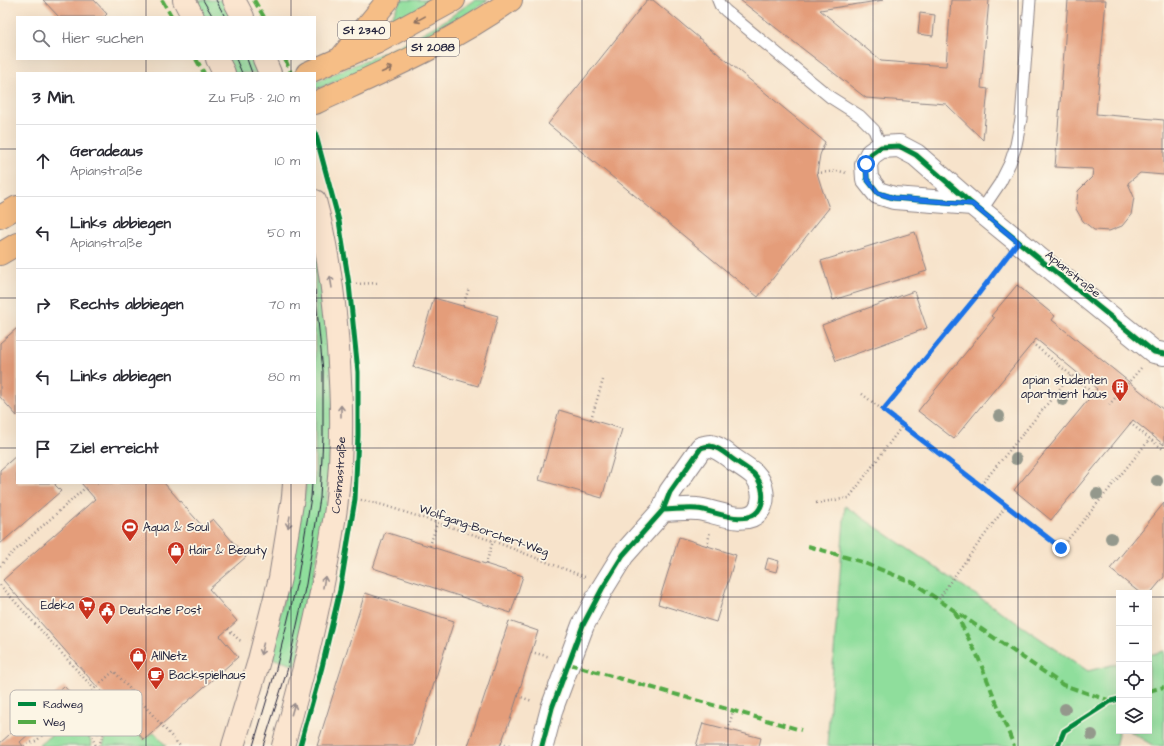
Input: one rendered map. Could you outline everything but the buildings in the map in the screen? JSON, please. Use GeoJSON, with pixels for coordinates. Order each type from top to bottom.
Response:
{"type":"FeatureCollection","features":[{"type":"Feature","properties":{"kind":"highway","name":"St 2340"},"geometry":{"type":"LineString","coordinates":[[338,60],[388,0]]}},
{"type":"Feature","properties":{"kind":"highway","name":"St 2088"},"geometry":{"type":"LineString","coordinates":[[309,72],[383,39],[454,0]]}},
{"type":"Feature","properties":{"kind":"highway","name":"St 2088"},"geometry":{"type":"LineString","coordinates":[[316,103],[409,60],[459,34],[511,0]]}},
{"type":"Feature","properties":{"kind":"highway"},"geometry":{"type":"LineString","coordinates":[[0,217],[16,208]]}},
{"type":"Feature","properties":{"kind":"highway"},"geometry":{"type":"LineString","coordinates":[[0,254],[16,245]]}},
{"type":"Feature","properties":{"kind":"main road"},"geometry":{"type":"LineString","coordinates":[[184,0],[192,16]]}},
{"type":"Feature","properties":{"kind":"main road"},"geometry":{"type":"LineString","coordinates":[[234,0],[242,16]]}},
{"type":"Feature","properties":{"kind":"main road"},"geometry":{"type":"LineString","coordinates":[[217,60],[223,72]]}},
{"type":"Feature","properties":{"kind":"main road","name":"Cosimastraße"},"geometry":{"type":"LineString","coordinates":[[282,746],[297,695],[323,587],[337,498],[341,435],[340,372],[332,288],[322,226],[316,205]]}},
{"type":"Feature","properties":{"kind":"main road"},"geometry":{"type":"LineString","coordinates":[[233,746],[258,664],[280,578],[294,484]]}},
{"type":"Feature","properties":{"kind":"street","name":"Apianstraße"},"geometry":{"type":"LineString","coordinates":[[881,147],[898,146],[916,155],[976,208],[1154,352],[1164,354]]}},
{"type":"Feature","properties":{"kind":"street"},"geometry":{"type":"LineString","coordinates":[[881,147],[871,154],[866,164],[867,179],[878,193],[894,198],[976,208]]}},
{"type":"Feature","properties":{"kind":"street"},"geometry":{"type":"LineString","coordinates":[[542,746],[552,708],[583,625],[602,589],[623,555],[663,510]]}},
{"type":"Feature","properties":{"kind":"lane"},"geometry":{"type":"LineString","coordinates":[[718,0],[720,5],[726,11],[750,31],[830,96],[860,116],[874,130],[881,147]]}},
{"type":"Feature","properties":{"kind":"lane"},"geometry":{"type":"LineString","coordinates":[[976,208],[1000,183],[1010,163],[1016,145],[1021,119],[1030,0]]}},
{"type":"Feature","properties":{"kind":"path"},"geometry":{"type":"LineString","coordinates":[[817,173],[839,171]]}},
{"type":"Feature","properties":{"kind":"path"},"geometry":{"type":"LineString","coordinates":[[883,410],[976,297],[1018,242]]}},
{"type":"Feature","properties":{"kind":"path"},"geometry":{"type":"LineString","coordinates":[[349,284],[379,283]]}},
{"type":"Feature","properties":{"kind":"path"},"geometry":{"type":"LineString","coordinates":[[463,306],[468,288]]}},
{"type":"Feature","properties":{"kind":"path"},"geometry":{"type":"LineString","coordinates":[[1032,343],[1093,394]]}},
{"type":"Feature","properties":{"kind":"path"},"geometry":{"type":"LineString","coordinates":[[981,485],[1070,374]]}},
{"type":"Feature","properties":{"kind":"path"},"geometry":{"type":"LineString","coordinates":[[1109,406],[1132,379]]}},
{"type":"Feature","properties":{"kind":"path"},"geometry":{"type":"LineString","coordinates":[[591,419],[603,380]]}},
{"type":"Feature","properties":{"kind":"path"},"geometry":{"type":"LineString","coordinates":[[862,394],[1061,548],[1150,439]]}},
{"type":"Feature","properties":{"kind":"path"},"geometry":{"type":"LineString","coordinates":[[1130,423],[1164,450]]}},
{"type":"Feature","properties":{"kind":"path"},"geometry":{"type":"LineString","coordinates":[[816,503],[849,498],[902,426]]}},
{"type":"Feature","properties":{"kind":"path"},"geometry":{"type":"LineString","coordinates":[[0,566],[9,556],[85,488]]}},
{"type":"Feature","properties":{"kind":"path"},"geometry":{"type":"LineString","coordinates":[[939,599],[1007,505]]}},
{"type":"Feature","properties":{"kind":"path"},"geometry":{"type":"LineString","coordinates":[[430,546],[438,523]]}},
{"type":"Feature","properties":{"kind":"path"},"geometry":{"type":"LineString","coordinates":[[706,546],[711,530]]}},
{"type":"Feature","properties":{"kind":"path"},"geometry":{"type":"LineString","coordinates":[[486,564],[493,541]]}},
{"type":"Feature","properties":{"kind":"path"},"geometry":{"type":"LineString","coordinates":[[0,585],[94,689],[114,671],[130,690]]}},
{"type":"Feature","properties":{"kind":"path"},"geometry":{"type":"LineString","coordinates":[[228,629],[239,640],[246,643]]}},
{"type":"Feature","properties":{"kind":"path"},"geometry":{"type":"LineString","coordinates":[[531,652],[548,657]]}},
{"type":"Feature","properties":{"kind":"path"},"geometry":{"type":"LineString","coordinates":[[518,696],[533,701]]}},
{"type":"Feature","properties":{"kind":"path"},"geometry":{"type":"LineString","coordinates":[[142,703],[180,746]]}},
{"type":"Feature","properties":{"kind":"path"},"geometry":{"type":"LineString","coordinates":[[728,730],[733,711]]}},
{"type":"Feature","properties":{"kind":"path"},"geometry":{"type":"LineString","coordinates":[[24,746],[36,741],[42,736]]}},
{"type":"Feature","properties":{"kind":"path"},"geometry":{"type":"LineString","coordinates":[[93,736],[96,746]]}},
{"type":"Feature","properties":{"kind":"path"},"geometry":{"type":"LineString","coordinates":[[99,746],[102,736]]}},
{"type":"Feature","properties":{"kind":"path"},"geometry":{"type":"LineString","coordinates":[[501,743],[513,746]]}},
{"type":"Feature","properties":{"kind":"green space"},"geometry":{"type":"Polygon","coordinates":[[[194,0],[226,0],[235,16],[200,16],[194,0]]]}},
{"type":"Feature","properties":{"kind":"green space"},"geometry":{"type":"Polygon","coordinates":[[[401,0],[436,0],[388,26],[401,0]]]}},
{"type":"Feature","properties":{"kind":"green space"},"geometry":{"type":"Polygon","coordinates":[[[474,0],[488,0],[451,27],[405,52],[316,90],[316,82],[401,45],[446,20],[474,0]]]}},
{"type":"Feature","properties":{"kind":"green space"},"geometry":{"type":"Polygon","coordinates":[[[226,60],[256,60],[262,72],[232,72],[226,60]]]}},
{"type":"Feature","properties":{"kind":"green space"},"geometry":{"type":"Polygon","coordinates":[[[316,237],[334,388],[326,513],[296,666],[269,657],[294,557],[306,484],[316,484],[316,237]]]}},
{"type":"Feature","properties":{"kind":"green space"},"geometry":{"type":"Polygon","coordinates":[[[845,506],[1088,671],[1116,664],[1116,734],[1118,734],[1115,746],[827,746],[845,506]]]}},
{"type":"Feature","properties":{"kind":"green space"},"geometry":{"type":"Polygon","coordinates":[[[1164,651],[1164,746],[1154,746],[1134,734],[1152,734],[1152,654],[1164,651]]]}},
{"type":"Feature","properties":{"kind":"green space"},"geometry":{"type":"Polygon","coordinates":[[[154,732],[166,746],[103,746],[106,736],[141,736],[144,740],[154,732]]]}},
{"type":"Feature","properties":{"kind":"green space"},"geometry":{"type":"Polygon","coordinates":[[[50,736],[89,736],[92,746],[38,746],[50,736]]]}},
{"type":"Feature","properties":{"kind":"tram line"},"geometry":{"type":"LineString","coordinates":[[203,0],[212,16]]}},
{"type":"Feature","properties":{"kind":"tram line"},"geometry":{"type":"LineString","coordinates":[[216,0],[224,16]]}},
{"type":"Feature","properties":{"kind":"tram line"},"geometry":{"type":"LineString","coordinates":[[236,60],[242,72]]}},
{"type":"Feature","properties":{"kind":"tram line"},"geometry":{"type":"LineString","coordinates":[[247,60],[252,72]]}},
{"type":"Feature","properties":{"kind":"tram line"},"geometry":{"type":"LineString","coordinates":[[263,746],[287,671],[306,584],[320,498],[323,435],[323,371],[316,300]]}},
{"type":"Feature","properties":{"kind":"tram line"},"geometry":{"type":"LineString","coordinates":[[253,746],[276,669],[297,582],[312,484]]}},
{"type":"Feature","properties":{"kind":"marked path"},"geometry":{"type":"LineString","coordinates":[[162,0],[171,16]]}},
{"type":"Feature","properties":{"kind":"marked path"},"geometry":{"type":"LineString","coordinates":[[254,0],[263,16]]}},
{"type":"Feature","properties":{"kind":"marked path"},"geometry":{"type":"LineString","coordinates":[[197,60],[203,72]]}},
{"type":"Feature","properties":{"kind":"marked path"},"geometry":{"type":"LineString","coordinates":[[285,60],[291,72]]}},
{"type":"Feature","properties":{"kind":"marked path"},"geometry":{"type":"LineString","coordinates":[[808,546],[862,562],[914,583],[1063,685],[1111,701]]}},
{"type":"Feature","properties":{"kind":"marked path"},"geometry":{"type":"LineString","coordinates":[[955,612],[978,657],[1014,746]]}},
{"type":"Feature","properties":{"kind":"marked path"},"geometry":{"type":"LineString","coordinates":[[569,664],[801,730]]}},
{"type":"Feature","properties":{"kind":"marked path"},"geometry":{"type":"LineString","coordinates":[[1152,690],[1164,687]]}},
{"type":"Feature","properties":{"kind":"cycle path"},"geometry":{"type":"LineString","coordinates":[[300,746],[322,667],[340,590],[355,499],[358,436],[358,372],[349,284],[339,221],[316,136]]}},
{"type":"Feature","properties":{"kind":"cycle path"},"geometry":{"type":"LineString","coordinates":[[972,204],[894,198],[878,193],[867,179],[866,164],[871,154],[881,147],[899,146],[916,155],[972,204],[1154,352],[1164,354]]}},
{"type":"Feature","properties":{"kind":"cycle path"},"geometry":{"type":"LineString","coordinates":[[542,746],[552,708],[583,625],[602,589],[623,555],[663,510],[670,492],[701,448],[710,446],[717,448],[747,468],[760,482],[763,497],[762,502],[758,511],[752,516],[737,518],[697,509],[663,510]]}},
{"type":"Feature","properties":{"kind":"cycle path"},"geometry":{"type":"LineString","coordinates":[[1058,746],[1064,731],[1111,701],[1116,700]]}},
{"type":"Feature","properties":{"kind":"place","name":"apian studenten apartment haus"},"geometry":{"type":"Point","coordinates":[1120,402]}},
{"type":"Feature","properties":{"kind":"place","name":"Aqua & Soul"},"geometry":{"type":"Point","coordinates":[130,542]}},
{"type":"Feature","properties":{"kind":"place","name":"Hair & Beauty"},"geometry":{"type":"Point","coordinates":[176,565]}},
{"type":"Feature","properties":{"kind":"place","name":"Edeka"},"geometry":{"type":"Point","coordinates":[87,620]}},
{"type":"Feature","properties":{"kind":"place","name":"Deutsche Post"},"geometry":{"type":"Point","coordinates":[107,625]}},
{"type":"Feature","properties":{"kind":"place","name":"AllNetz"},"geometry":{"type":"Point","coordinates":[138,671]}},
{"type":"Feature","properties":{"kind":"place","name":"Backspielhaus"},"geometry":{"type":"Point","coordinates":[156,690]}},
{"type":"Feature","properties":{"kind":"route"},"geometry":{"type":"LineString","coordinates":[[866,164],[867,179],[878,193],[894,198],[972,204],[1018,242],[976,297],[883,410],[1061,548]]}}]}
